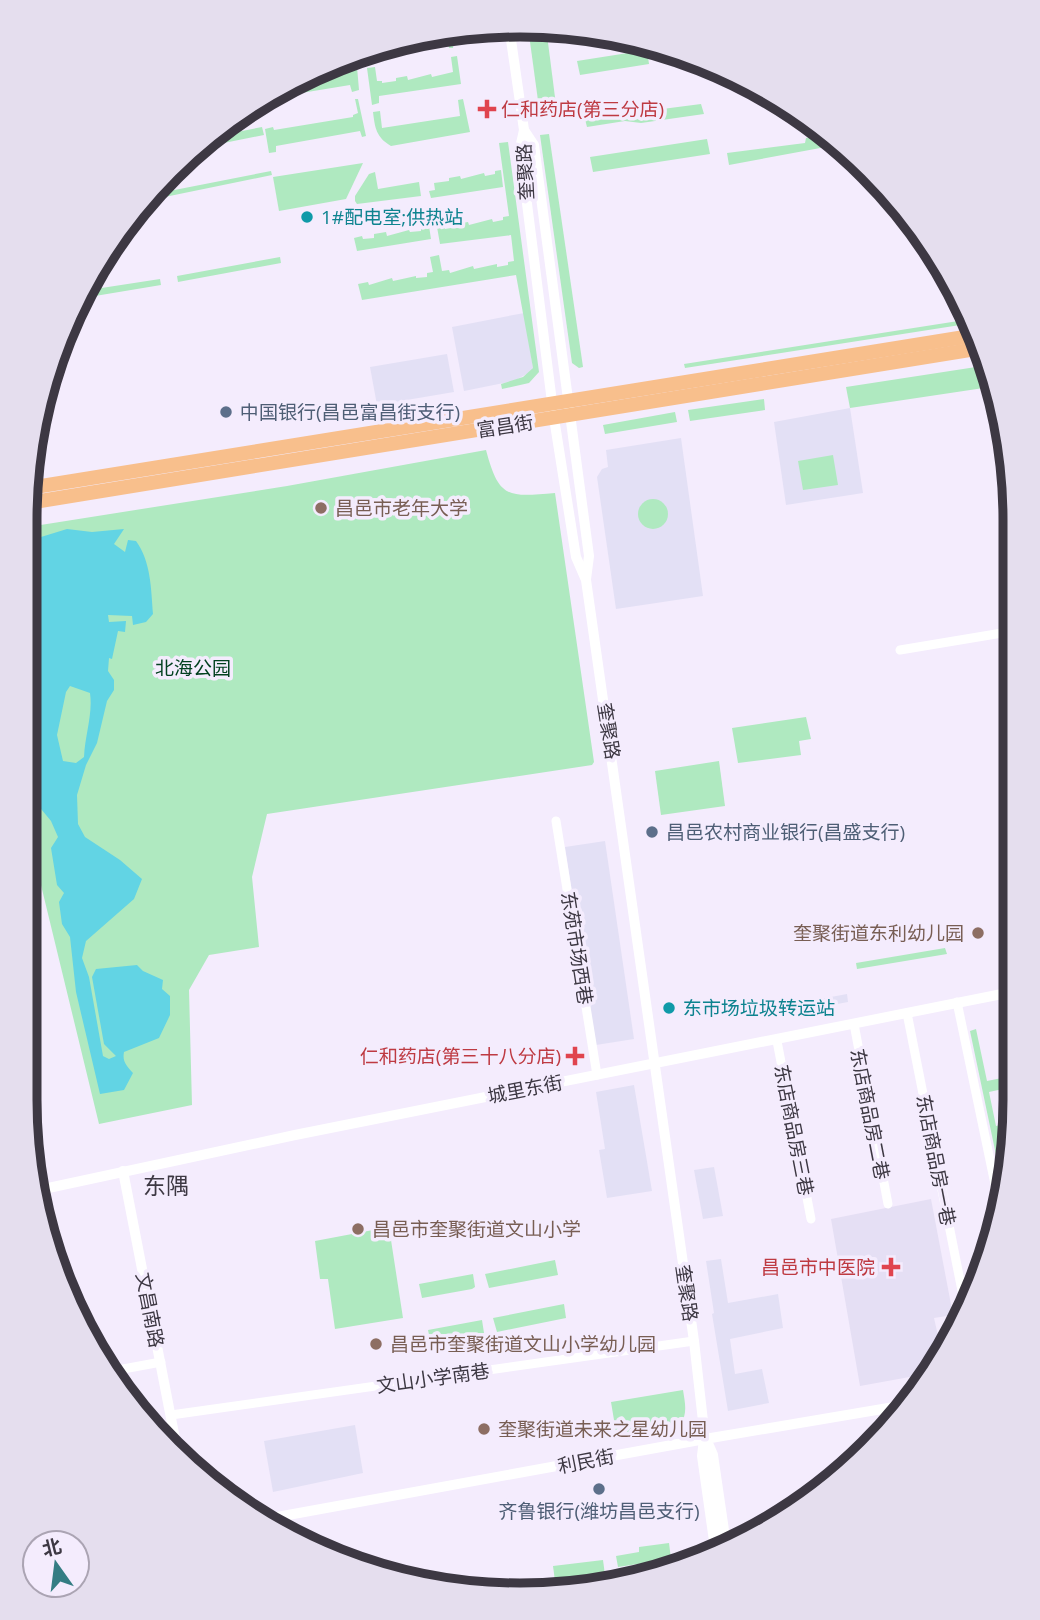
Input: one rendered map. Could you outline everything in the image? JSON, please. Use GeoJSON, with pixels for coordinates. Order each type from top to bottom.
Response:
{"type":"FeatureCollection","features":[{"type":"Feature","properties":{"kind":"main road","name":"富昌街"},"geometry":{"type":"LineString","coordinates":[[569,408],[967,337]]}},
{"type":"Feature","properties":{"kind":"main road","name":"富昌街"},"geometry":{"type":"LineString","coordinates":[[38,487],[972,349]]}},
{"type":"Feature","properties":{"kind":"main road","name":"富昌街"},"geometry":{"type":"LineString","coordinates":[[38,501],[554,410]]}},
{"type":"Feature","properties":{"kind":"main road","name":"奎聚路"},"geometry":{"type":"LineString","coordinates":[[705,1439],[712,1455],[724,1537]]}},
{"type":"Feature","properties":{"kind":"main road","name":"奎聚路"},"geometry":{"type":"LineString","coordinates":[[705,1439],[703,1456],[715,1541]]}},
{"type":"Feature","properties":{"kind":"street","name":"奎聚路"},"geometry":{"type":"LineString","coordinates":[[511,37],[524,130],[520,148],[554,410],[576,557],[586,580],[694,1341],[705,1439]]}},
{"type":"Feature","properties":{"kind":"street"},"geometry":{"type":"LineString","coordinates":[[524,130],[534,145],[589,556],[586,580]]}},
{"type":"Feature","properties":{"kind":"street"},"geometry":{"type":"LineString","coordinates":[[900,650],[1003,633]]}},
{"type":"Feature","properties":{"kind":"street","name":"东苑市场西巷"},"geometry":{"type":"LineString","coordinates":[[556,821],[597,1075]]}},
{"type":"Feature","properties":{"kind":"street","name":"城里东街"},"geometry":{"type":"LineString","coordinates":[[45,1189],[1003,994]]}},
{"type":"Feature","properties":{"kind":"street"},"geometry":{"type":"LineString","coordinates":[[957,1002],[995,1186]]}},
{"type":"Feature","properties":{"kind":"street","name":"东店商品房一巷"},"geometry":{"type":"LineString","coordinates":[[907,1013],[962,1293]]}},
{"type":"Feature","properties":{"kind":"street","name":"东店商品房二巷"},"geometry":{"type":"LineString","coordinates":[[853,1024],[888,1204]]}},
{"type":"Feature","properties":{"kind":"street","name":"东店商品房三巷"},"geometry":{"type":"LineString","coordinates":[[776,1041],[810,1219]]}},
{"type":"Feature","properties":{"kind":"street","name":"文昌南路"},"geometry":{"type":"LineString","coordinates":[[123,1171],[175,1439]]}},
{"type":"Feature","properties":{"kind":"street","name":"文山小学南巷"},"geometry":{"type":"LineString","coordinates":[[171,1415],[694,1341]]}},
{"type":"Feature","properties":{"kind":"street"},"geometry":{"type":"LineString","coordinates":[[119,1370],[161,1363]]}},
{"type":"Feature","properties":{"kind":"street","name":"利民街"},"geometry":{"type":"LineString","coordinates":[[275,1517],[892,1407]]}},
{"type":"Feature","properties":{"kind":"shaded area"},"geometry":{"type":"Polygon","coordinates":[[[524,313],[533,368],[530,372],[514,381],[464,391],[452,327],[524,313]]]}},
{"type":"Feature","properties":{"kind":"shaded area"},"geometry":{"type":"Polygon","coordinates":[[[447,354],[454,392],[377,405],[370,367],[447,354]]]}},
{"type":"Feature","properties":{"kind":"shaded area"},"geometry":{"type":"Polygon","coordinates":[[[850,408],[863,493],[786,505],[774,422],[850,408]]]}},
{"type":"Feature","properties":{"kind":"shaded area"},"geometry":{"type":"Polygon","coordinates":[[[681,438],[703,596],[616,609],[597,477],[602,469],[608,467],[606,450],[681,438]]]}},
{"type":"Feature","properties":{"kind":"shaded area"},"geometry":{"type":"Polygon","coordinates":[[[605,841],[634,1039],[596,1045],[565,847],[605,841]]]}},
{"type":"Feature","properties":{"kind":"shaded area"},"geometry":{"type":"Polygon","coordinates":[[[847,994],[848,1002],[778,1015],[777,1007],[847,994]]]}},
{"type":"Feature","properties":{"kind":"shaded area"},"geometry":{"type":"Polygon","coordinates":[[[634,1085],[652,1191],[607,1198],[599,1150],[605,1149],[596,1092],[634,1085]]]}},
{"type":"Feature","properties":{"kind":"shaded area"},"geometry":{"type":"Polygon","coordinates":[[[714,1167],[723,1216],[703,1219],[694,1170],[714,1167]]]}},
{"type":"Feature","properties":{"kind":"shaded area","name":"昌邑市中医院"},"geometry":{"type":"Polygon","coordinates":[[[931,1199],[953,1314],[934,1318],[939,1341],[916,1376],[860,1386],[831,1219],[931,1199]]]}},
{"type":"Feature","properties":{"kind":"shaded area"},"geometry":{"type":"Polygon","coordinates":[[[721,1259],[728,1303],[778,1294],[783,1328],[730,1339],[735,1374],[762,1369],[769,1403],[728,1411],[706,1261],[721,1259]]]}},
{"type":"Feature","properties":{"kind":"shaded area"},"geometry":{"type":"Polygon","coordinates":[[[355,1425],[363,1473],[273,1492],[264,1441],[355,1425]]]}},
{"type":"Feature","properties":{"kind":"green space"},"geometry":{"type":"Polygon","coordinates":[[[529,37],[547,38],[556,105],[539,108],[529,37]]]}},
{"type":"Feature","properties":{"kind":"green space"},"geometry":{"type":"Polygon","coordinates":[[[638,51],[648,54],[649,64],[580,75],[577,61],[638,51]]]}},
{"type":"Feature","properties":{"kind":"green space"},"geometry":{"type":"Polygon","coordinates":[[[457,56],[461,84],[379,96],[379,103],[372,105],[367,68],[375,67],[377,81],[382,83],[407,76],[408,80],[431,74],[432,77],[453,72],[451,57],[457,56]]]}},
{"type":"Feature","properties":{"kind":"green space"},"geometry":{"type":"Polygon","coordinates":[[[357,65],[359,90],[352,92],[350,85],[290,95],[357,65]]]}},
{"type":"Feature","properties":{"kind":"green space"},"geometry":{"type":"Polygon","coordinates":[[[355,99],[358,99],[366,136],[362,137],[360,131],[276,146],[276,152],[269,153],[265,129],[273,127],[274,130],[353,117],[358,113],[355,99]]]}},
{"type":"Feature","properties":{"kind":"green space"},"geometry":{"type":"Polygon","coordinates":[[[463,99],[470,132],[391,146],[379,136],[373,112],[380,111],[382,128],[460,116],[458,100],[463,99]]]}},
{"type":"Feature","properties":{"kind":"green space"},"geometry":{"type":"Polygon","coordinates":[[[701,104],[704,114],[641,123],[625,121],[587,127],[585,119],[701,104]]]}},
{"type":"Feature","properties":{"kind":"green space"},"geometry":{"type":"Polygon","coordinates":[[[262,127],[264,135],[217,144],[231,133],[262,127]]]}},
{"type":"Feature","properties":{"kind":"green space"},"geometry":{"type":"Polygon","coordinates":[[[549,134],[583,367],[579,368],[572,363],[540,135],[549,134]]]}},
{"type":"Feature","properties":{"kind":"green space"},"geometry":{"type":"Polygon","coordinates":[[[814,137],[826,147],[729,165],[727,153],[805,143],[806,138],[814,137]]]}},
{"type":"Feature","properties":{"kind":"green space"},"geometry":{"type":"Polygon","coordinates":[[[707,139],[710,154],[593,172],[590,157],[707,139]]]}},
{"type":"Feature","properties":{"kind":"green space"},"geometry":{"type":"Polygon","coordinates":[[[508,142],[539,372],[529,383],[502,389],[501,384],[523,377],[533,368],[516,275],[362,300],[358,284],[368,282],[369,285],[392,278],[393,281],[416,276],[427,277],[427,273],[433,272],[430,257],[439,255],[442,271],[449,270],[450,273],[473,266],[474,269],[497,264],[497,267],[508,265],[508,262],[514,261],[511,235],[440,244],[437,227],[444,226],[445,229],[457,227],[456,224],[468,222],[469,225],[492,219],[493,222],[509,216],[499,143],[508,142]]]}},
{"type":"Feature","properties":{"kind":"green space"},"geometry":{"type":"Polygon","coordinates":[[[363,163],[346,199],[279,211],[273,177],[363,163]]]}},
{"type":"Feature","properties":{"kind":"green space"},"geometry":{"type":"Polygon","coordinates":[[[501,170],[503,187],[431,198],[429,191],[435,190],[434,183],[460,176],[461,179],[484,173],[485,176],[501,170]]]}},
{"type":"Feature","properties":{"kind":"green space"},"geometry":{"type":"Polygon","coordinates":[[[271,171],[272,175],[160,198],[165,192],[271,171]]]}},
{"type":"Feature","properties":{"kind":"green space"},"geometry":{"type":"Polygon","coordinates":[[[375,172],[378,189],[419,182],[421,196],[357,204],[355,196],[369,174],[375,172]]]}},
{"type":"Feature","properties":{"kind":"green space"},"geometry":{"type":"Polygon","coordinates":[[[429,226],[431,239],[357,251],[354,238],[374,238],[374,234],[386,232],[387,236],[409,230],[421,231],[421,228],[429,226]]]}},
{"type":"Feature","properties":{"kind":"green space"},"geometry":{"type":"Polygon","coordinates":[[[280,257],[281,263],[178,282],[177,276],[280,257]]]}},
{"type":"Feature","properties":{"kind":"green space"},"geometry":{"type":"Polygon","coordinates":[[[160,279],[161,285],[92,297],[96,289],[160,279]]]}},
{"type":"Feature","properties":{"kind":"green space"},"geometry":{"type":"Polygon","coordinates":[[[960,321],[961,325],[685,368],[684,364],[960,321]]]}},
{"type":"Feature","properties":{"kind":"green space"},"geometry":{"type":"Polygon","coordinates":[[[978,367],[985,388],[850,408],[846,387],[978,367]]]}},
{"type":"Feature","properties":{"kind":"green space"},"geometry":{"type":"Polygon","coordinates":[[[764,399],[765,410],[690,421],[688,410],[764,399]]]}},
{"type":"Feature","properties":{"kind":"green space"},"geometry":{"type":"Polygon","coordinates":[[[675,412],[677,422],[605,434],[603,425],[675,412]]]}},
{"type":"Feature","properties":{"kind":"green space","name":"北海公园"},"geometry":{"type":"Polygon","coordinates":[[[486,450],[496,478],[508,491],[526,495],[555,493],[594,762],[592,765],[267,814],[252,877],[259,947],[209,955],[189,990],[192,1105],[99,1124],[40,881],[37,826],[37,526],[287,486],[486,450]]]}},
{"type":"Feature","properties":{"kind":"green space"},"geometry":{"type":"Polygon","coordinates":[[[833,455],[838,485],[803,490],[798,461],[833,455]]]}},
{"type":"Feature","properties":{"kind":"green space"},"geometry":{"type":"Polygon","coordinates":[[[653,499],[664,503],[668,514],[664,525],[653,529],[642,525],[638,514],[642,503],[653,499]]]}},
{"type":"Feature","properties":{"kind":"green space"},"geometry":{"type":"Polygon","coordinates":[[[806,717],[811,739],[799,741],[801,755],[738,763],[732,728],[806,717]]]}},
{"type":"Feature","properties":{"kind":"green space"},"geometry":{"type":"Polygon","coordinates":[[[719,761],[725,806],[661,815],[655,771],[719,761]]]}},
{"type":"Feature","properties":{"kind":"green space"},"geometry":{"type":"Polygon","coordinates":[[[945,948],[947,954],[857,969],[856,963],[945,948]]]}},
{"type":"Feature","properties":{"kind":"green space"},"geometry":{"type":"Polygon","coordinates":[[[976,1029],[987,1081],[1003,1078],[1003,1089],[989,1092],[996,1126],[1002,1125],[1002,1137],[997,1138],[1000,1152],[998,1166],[970,1031],[976,1029]]]}},
{"type":"Feature","properties":{"kind":"green space"},"geometry":{"type":"Polygon","coordinates":[[[389,1227],[403,1318],[335,1329],[328,1279],[320,1279],[315,1241],[389,1227]]]}},
{"type":"Feature","properties":{"kind":"green space"},"geometry":{"type":"Polygon","coordinates":[[[555,1260],[558,1275],[489,1288],[485,1274],[555,1260]]]}},
{"type":"Feature","properties":{"kind":"green space"},"geometry":{"type":"Polygon","coordinates":[[[473,1274],[475,1287],[472,1289],[422,1298],[419,1284],[473,1274]]]}},
{"type":"Feature","properties":{"kind":"green space"},"geometry":{"type":"Polygon","coordinates":[[[564,1304],[566,1318],[497,1332],[493,1318],[564,1304]]]}},
{"type":"Feature","properties":{"kind":"green space"},"geometry":{"type":"Polygon","coordinates":[[[482,1320],[484,1333],[481,1335],[431,1344],[428,1330],[482,1320]]]}},
{"type":"Feature","properties":{"kind":"green space"},"geometry":{"type":"Polygon","coordinates":[[[683,1390],[685,1413],[680,1425],[617,1438],[611,1402],[683,1390]]]}},
{"type":"Feature","properties":{"kind":"green space"},"geometry":{"type":"Polygon","coordinates":[[[669,1543],[671,1559],[618,1567],[616,1556],[639,1552],[639,1547],[669,1543]]]}},
{"type":"Feature","properties":{"kind":"green space"},"geometry":{"type":"Polygon","coordinates":[[[603,1560],[605,1575],[555,1581],[553,1566],[603,1560]]]}},
{"type":"Feature","properties":{"kind":"water","name":"北海公园"},"geometry":{"type":"Polygon","coordinates":[[[67,529],[92,532],[124,529],[114,544],[125,552],[128,540],[136,541],[141,549],[151,585],[153,614],[146,622],[133,625],[132,616],[108,615],[109,622],[126,621],[125,632],[118,631],[112,659],[109,658],[108,671],[114,680],[114,690],[107,701],[97,743],[86,765],[77,795],[78,824],[85,837],[120,860],[142,879],[134,899],[86,941],[82,958],[89,977],[103,1056],[109,1059],[116,1056],[104,1044],[92,977],[96,969],[137,965],[143,971],[163,980],[162,989],[170,996],[170,1015],[159,1038],[124,1052],[124,1061],[133,1073],[124,1090],[100,1094],[76,992],[70,937],[62,924],[59,902],[64,893],[57,885],[51,848],[58,837],[51,821],[37,804],[37,538],[67,529]],[[70,686],[66,692],[57,735],[63,761],[76,763],[84,757],[90,693],[70,686]]]}},
{"type":"Feature","properties":{"kind":"place","name":"仁和药店(第三分店)"},"geometry":{"type":"Point","coordinates":[487,109]}},
{"type":"Feature","properties":{"kind":"place","name":"1#配电室;供热站"},"geometry":{"type":"Point","coordinates":[307,217]}},
{"type":"Feature","properties":{"kind":"place","name":"中国银行(昌邑富昌街支行)"},"geometry":{"type":"Point","coordinates":[226,412]}},
{"type":"Feature","properties":{"kind":"place","name":"昌邑市老年大学"},"geometry":{"type":"Point","coordinates":[321,508]}},
{"type":"Feature","properties":{"kind":"place","name":"昌邑农村商业银行(昌盛支行)"},"geometry":{"type":"Point","coordinates":[652,832]}},
{"type":"Feature","properties":{"kind":"place","name":"奎聚街道东利幼儿园"},"geometry":{"type":"Point","coordinates":[978,933]}},
{"type":"Feature","properties":{"kind":"place","name":"东市场垃圾转运站"},"geometry":{"type":"Point","coordinates":[669,1008]}},
{"type":"Feature","properties":{"kind":"place","name":"仁和药店(第三十八分店)"},"geometry":{"type":"Point","coordinates":[575,1056]}},
{"type":"Feature","properties":{"kind":"place","name":"昌邑市奎聚街道文山小学"},"geometry":{"type":"Point","coordinates":[358,1229]}},
{"type":"Feature","properties":{"kind":"place","name":"昌邑市中医院"},"geometry":{"type":"Point","coordinates":[891,1267]}},
{"type":"Feature","properties":{"kind":"place","name":"昌邑市奎聚街道文山小学幼儿园"},"geometry":{"type":"Point","coordinates":[376,1344]}},
{"type":"Feature","properties":{"kind":"place","name":"奎聚街道未来之星幼儿园"},"geometry":{"type":"Point","coordinates":[484,1429]}},
{"type":"Feature","properties":{"kind":"place","name":"齐鲁银行(潍坊昌邑支行)"},"geometry":{"type":"Point","coordinates":[599,1489]}},
{"type":"Feature","properties":{"kind":"district","name":"东隅"},"geometry":{"type":"Point","coordinates":[166,1185]}}]}
